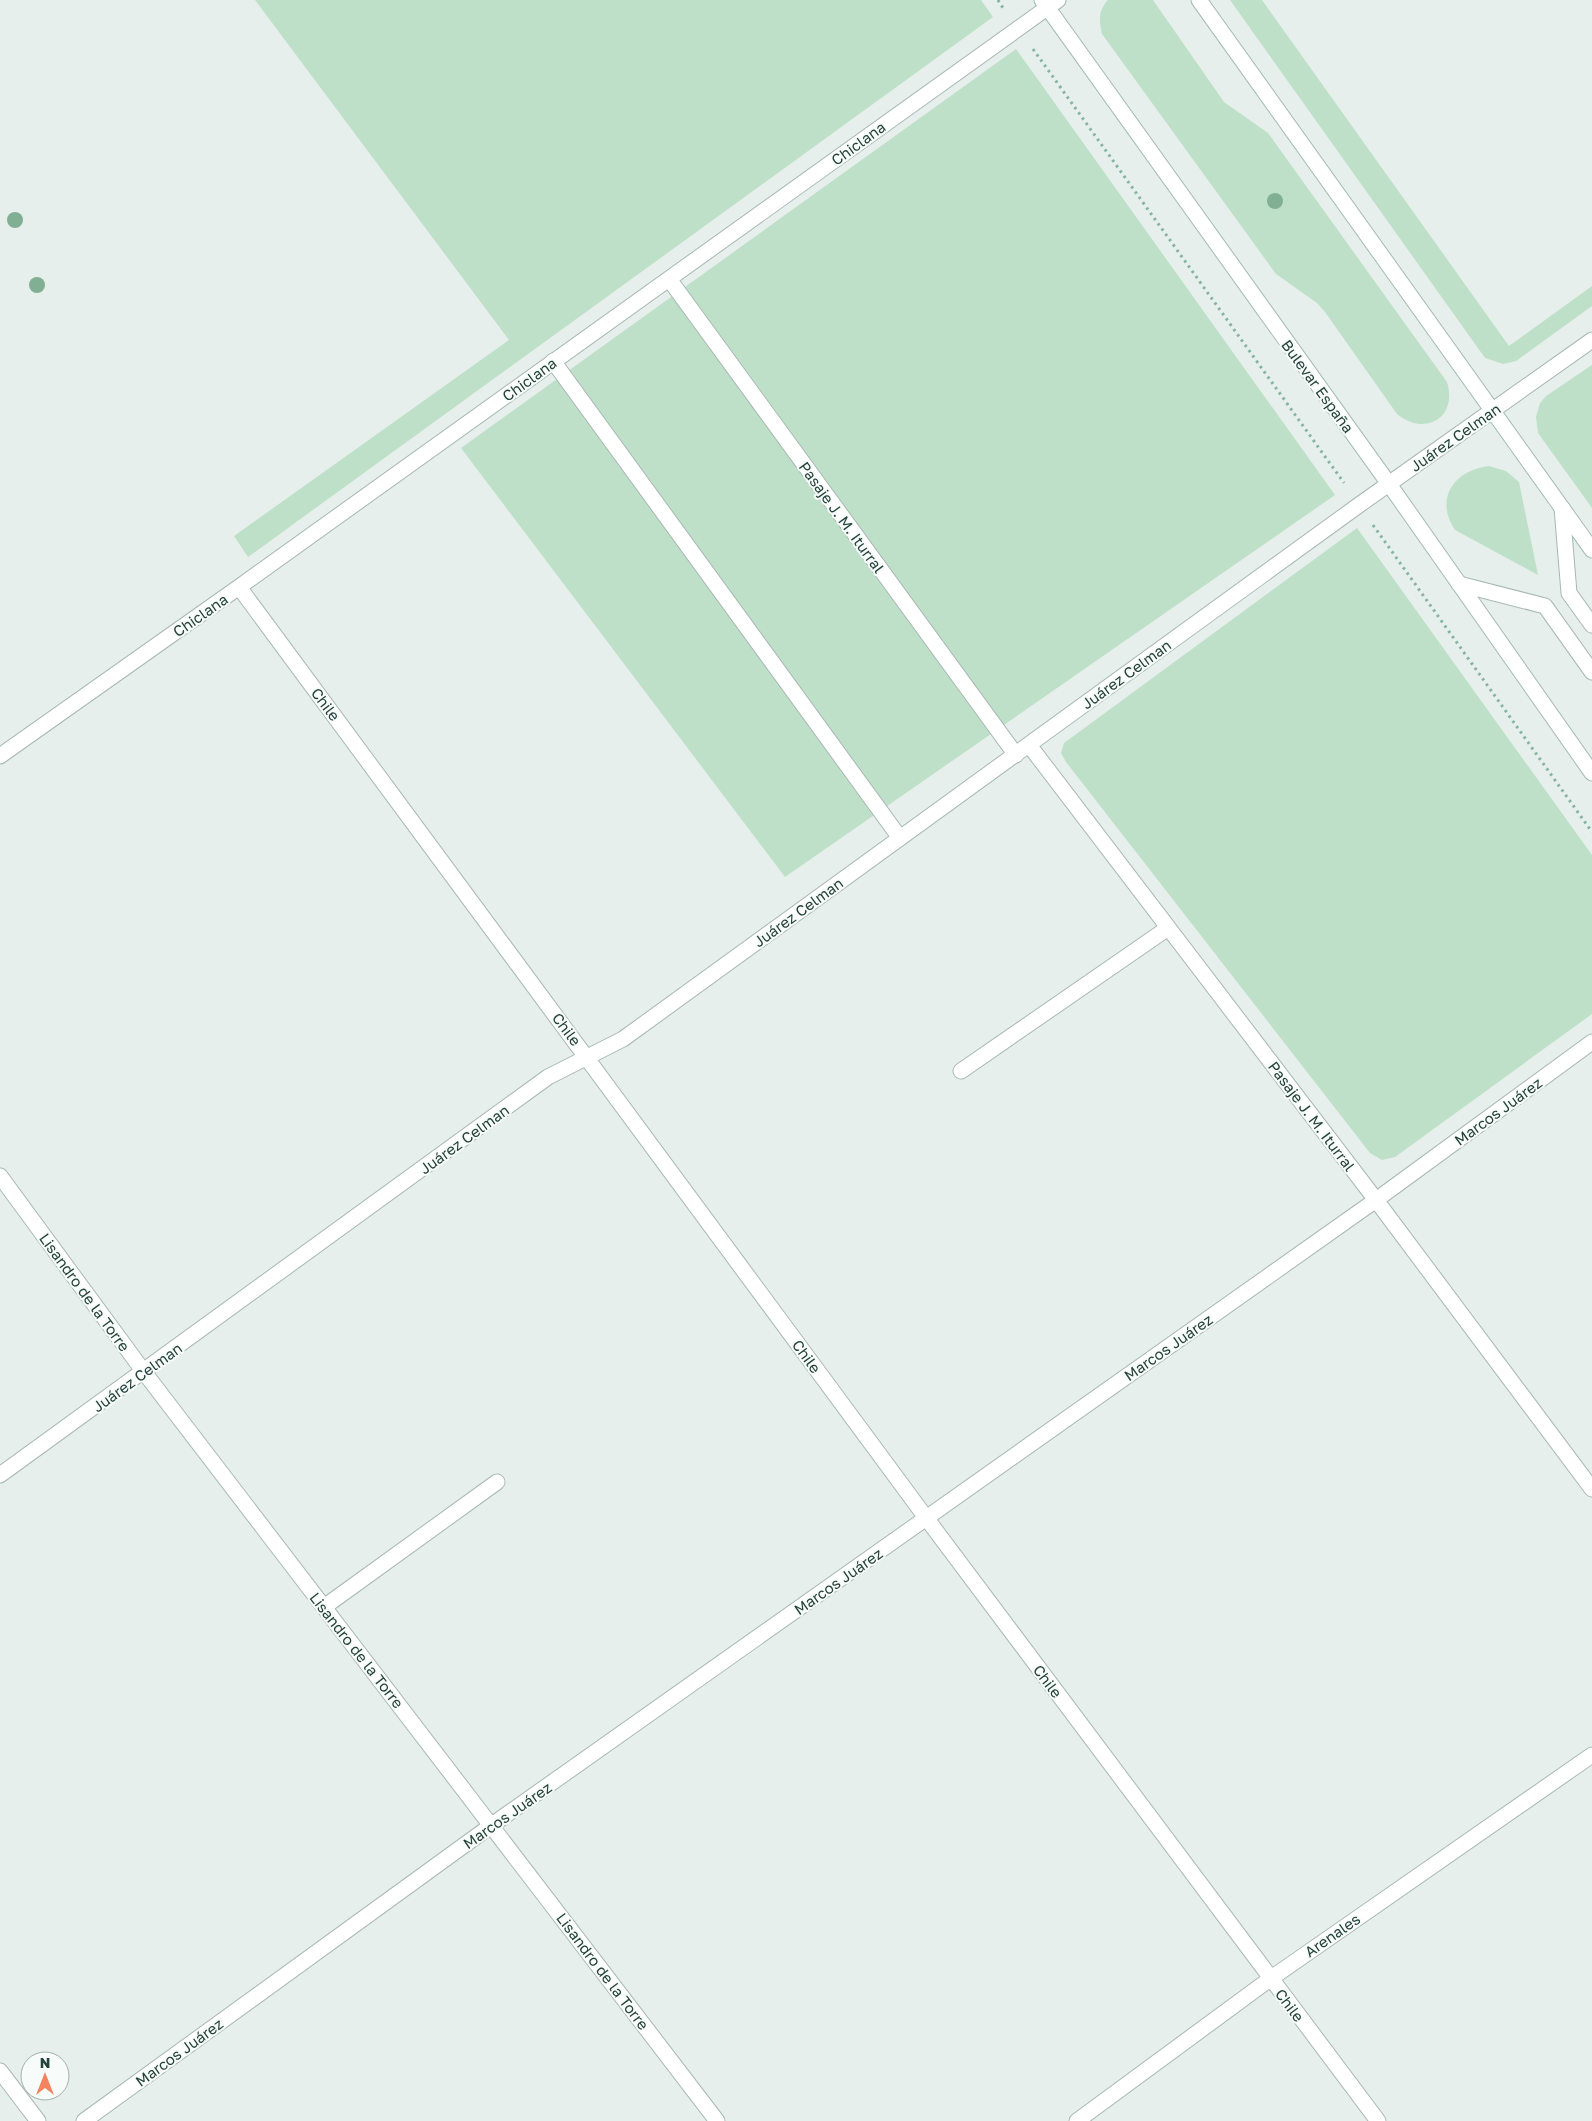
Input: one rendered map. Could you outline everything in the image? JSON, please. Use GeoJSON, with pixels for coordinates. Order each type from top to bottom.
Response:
{"type":"FeatureCollection","features":[{"type":"Feature","properties":{"kind":"street"},"geometry":{"type":"LineString","coordinates":[[1198,0],[1494,410],[1592,550]]}},
{"type":"Feature","properties":{"kind":"street","name":"Chiclana"},"geometry":{"type":"LineString","coordinates":[[0,756],[669,279],[1018,28],[1049,2]]}},
{"type":"Feature","properties":{"kind":"street","name":"Bulevar España"},"geometry":{"type":"LineString","coordinates":[[1049,2],[1592,774]]}},
{"type":"Feature","properties":{"kind":"street","name":"Pasaje J. M. Iturral"},"geometry":{"type":"LineString","coordinates":[[669,279],[1016,754]]}},
{"type":"Feature","properties":{"kind":"street","name":"Juárez Celman"},"geometry":{"type":"LineString","coordinates":[[0,1475],[548,1078],[623,1039],[1388,484],[1592,340]]}},
{"type":"Feature","properties":{"kind":"street"},"geometry":{"type":"LineString","coordinates":[[554,361],[900,838]]}},
{"type":"Feature","properties":{"kind":"street"},"geometry":{"type":"LineString","coordinates":[[1562,508],[1569,592],[1592,625]]}},
{"type":"Feature","properties":{"kind":"street"},"geometry":{"type":"LineString","coordinates":[[1459,584],[1545,606],[1592,672]]}},
{"type":"Feature","properties":{"kind":"street","name":"Chile"},"geometry":{"type":"LineString","coordinates":[[239,587],[927,1519],[1378,2121]]}},
{"type":"Feature","properties":{"kind":"street","name":"Pasaje J. M. Iturral"},"geometry":{"type":"LineString","coordinates":[[1028,745],[1376,1200],[1592,1489]]}},
{"type":"Feature","properties":{"kind":"street"},"geometry":{"type":"LineString","coordinates":[[961,1071],[1168,928]]}},
{"type":"Feature","properties":{"kind":"street","name":"Marcos Juárez"},"geometry":{"type":"LineString","coordinates":[[84,2121],[492,1825],[1376,1200],[1592,1042]]}},
{"type":"Feature","properties":{"kind":"street","name":"Lisandro de la Torre"},"geometry":{"type":"LineString","coordinates":[[0,1176],[144,1372],[717,2121]]}},
{"type":"Feature","properties":{"kind":"street"},"geometry":{"type":"LineString","coordinates":[[324,1607],[497,1482]]}},
{"type":"Feature","properties":{"kind":"street","name":"Arenales"},"geometry":{"type":"LineString","coordinates":[[1077,2121],[1270,1979],[1592,1755]]}},
{"type":"Feature","properties":{"kind":"street"},"geometry":{"type":"LineString","coordinates":[[0,2071],[38,2121]]}},
{"type":"Feature","properties":{"kind":"path"},"geometry":{"type":"LineString","coordinates":[[998,0],[1592,832]]}},
{"type":"Feature","properties":{"kind":"green space"},"geometry":{"type":"Polygon","coordinates":[[[255,0],[981,0],[993,17],[248,557],[234,536],[509,340],[255,0]]]}},
{"type":"Feature","properties":{"kind":"green space"},"geometry":{"type":"Polygon","coordinates":[[[1108,0],[1153,0],[1224,102],[1268,133],[1447,382],[1448,405],[1437,420],[1418,424],[1408,421],[1397,414],[1325,312],[1317,303],[1276,274],[1102,34],[1100,16],[1102,8],[1108,0]]]}},
{"type":"Feature","properties":{"kind":"green space"},"geometry":{"type":"Polygon","coordinates":[[[1230,0],[1262,0],[1509,346],[1592,286],[1592,306],[1516,361],[1503,364],[1485,358],[1230,0]]]}},
{"type":"Feature","properties":{"kind":"green space"},"geometry":{"type":"Polygon","coordinates":[[[1016,49],[1335,495],[785,877],[461,448],[1016,49]]]}},
{"type":"Feature","properties":{"kind":"green space"},"geometry":{"type":"Polygon","coordinates":[[[1592,365],[1592,508],[1538,433],[1536,417],[1540,403],[1546,396],[1592,365]]]}},
{"type":"Feature","properties":{"kind":"green space"},"geometry":{"type":"Polygon","coordinates":[[[1489,466],[1506,471],[1519,482],[1538,575],[1455,530],[1449,519],[1447,497],[1457,480],[1466,473],[1489,466]]]}},
{"type":"Feature","properties":{"kind":"green space"},"geometry":{"type":"Polygon","coordinates":[[[1357,528],[1592,855],[1592,1014],[1395,1157],[1382,1160],[1370,1153],[1066,762],[1061,753],[1064,743],[1357,528]]]}}]}
